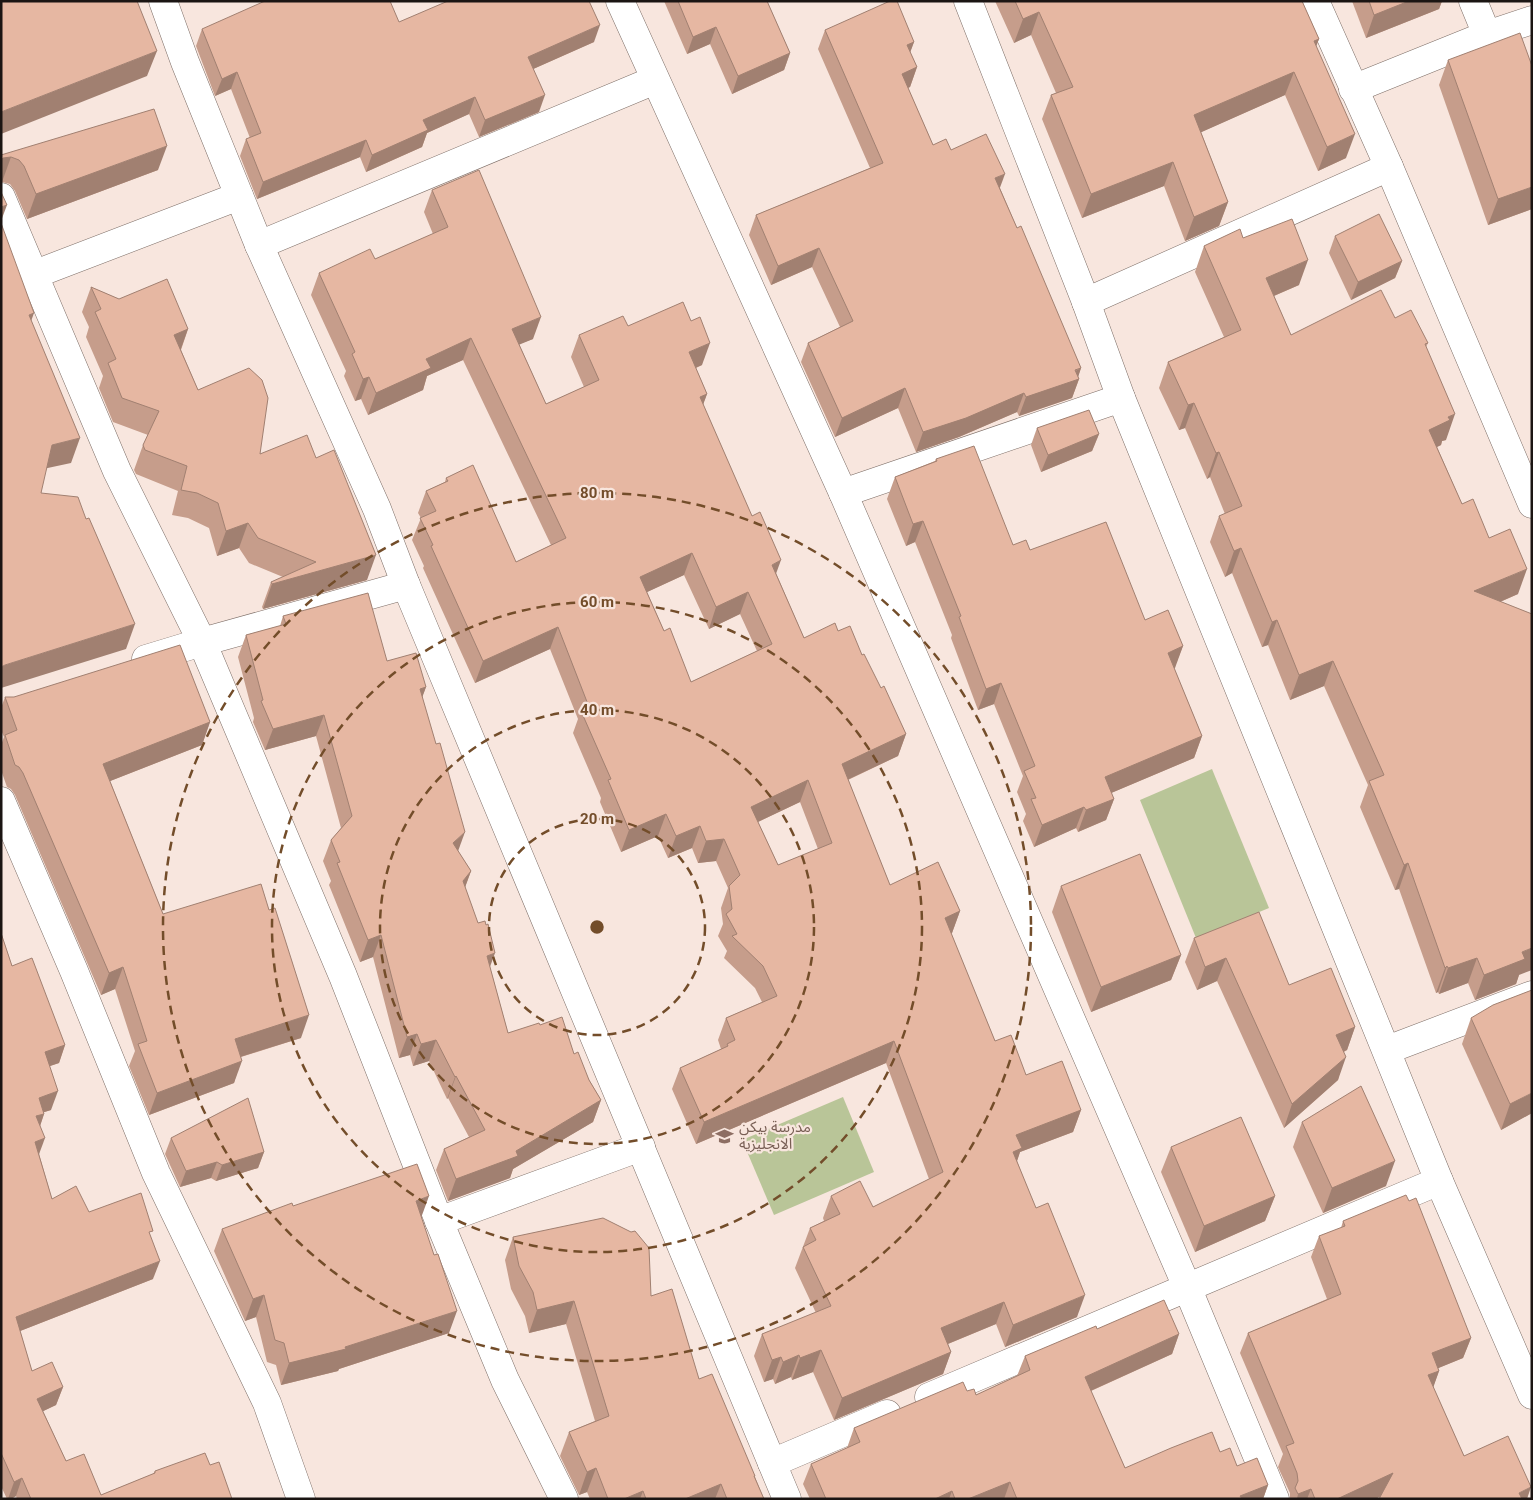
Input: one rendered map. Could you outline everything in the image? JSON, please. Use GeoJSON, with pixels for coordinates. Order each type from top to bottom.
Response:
{"type":"FeatureCollection","features":[{"type":"Feature","properties":{"kind":"street"},"geometry":{"type":"LineString","coordinates":[[163,1],[184,62],[239,196],[377,508],[406,585],[787,1499]]}},
{"type":"Feature","properties":{"kind":"street"},"geometry":{"type":"LineString","coordinates":[[620,1],[843,493],[1187,1287],[1275,1499]]}},
{"type":"Feature","properties":{"kind":"street"},"geometry":{"type":"LineString","coordinates":[[968,1],[1122,398],[1439,1181],[1532,1394]]}},
{"type":"Feature","properties":{"kind":"street"},"geometry":{"type":"LineString","coordinates":[[1315,1],[1530,494]]}},
{"type":"Feature","properties":{"kind":"street"},"geometry":{"type":"LineString","coordinates":[[1473,1],[1487,35]]}},
{"type":"Feature","properties":{"kind":"street"},"geometry":{"type":"LineString","coordinates":[[1353,89],[1487,35],[1532,20]]}},
{"type":"Feature","properties":{"kind":"street"},"geometry":{"type":"LineString","coordinates":[[259,244],[655,80]]}},
{"type":"Feature","properties":{"kind":"street"},"geometry":{"type":"LineString","coordinates":[[1086,302],[1389,167]]}},
{"type":"Feature","properties":{"kind":"street"},"geometry":{"type":"LineString","coordinates":[[33,275],[239,196]]}},
{"type":"Feature","properties":{"kind":"street"},"geometry":{"type":"LineString","coordinates":[[1,197],[117,471],[202,642],[343,976],[439,1221],[505,1380],[564,1499]]}},
{"type":"Feature","properties":{"kind":"street"},"geometry":{"type":"LineString","coordinates":[[843,493],[1122,398]]}},
{"type":"Feature","properties":{"kind":"street"},"geometry":{"type":"LineString","coordinates":[[120,668],[202,642],[406,585]]}},
{"type":"Feature","properties":{"kind":"street"},"geometry":{"type":"LineString","coordinates":[[1,801],[74,971],[156,1173],[267,1403],[302,1499]]}},
{"type":"Feature","properties":{"kind":"street"},"geometry":{"type":"LineString","coordinates":[[1387,1050],[1532,994]]}},
{"type":"Feature","properties":{"kind":"street"},"geometry":{"type":"LineString","coordinates":[[439,1221],[641,1147]]}},
{"type":"Feature","properties":{"kind":"street"},"geometry":{"type":"LineString","coordinates":[[772,1463],[1439,1181]]}},
{"type":"Feature","properties":{"kind":"green space"},"geometry":{"type":"Polygon","coordinates":[[[1212,769],[1269,908],[1196,938],[1140,800],[1212,769]]]}},
{"type":"Feature","properties":{"kind":"green space"},"geometry":{"type":"Polygon","coordinates":[[[843,1097],[874,1172],[774,1215],[742,1140],[843,1097]]]}},
{"type":"Feature","properties":{"kind":"building"},"geometry":{"type":"Polygon","coordinates":[[[1,1],[137,1],[157,51],[1,112],[1,1]]]}},
{"type":"Feature","properties":{"kind":"building"},"geometry":{"type":"Polygon","coordinates":[[[265,1],[390,1],[399,22],[448,1],[589,1],[600,25],[528,57],[545,95],[485,120],[475,97],[423,120],[428,130],[372,155],[366,140],[263,182],[246,139],[261,133],[237,72],[222,79],[202,29],[265,1]]]}},
{"type":"Feature","properties":{"kind":"building"},"geometry":{"type":"Polygon","coordinates":[[[678,1],[767,1],[790,53],[738,76],[716,27],[693,37],[678,1]]]}},
{"type":"Feature","properties":{"kind":"building"},"geometry":{"type":"Polygon","coordinates":[[[890,1],[897,1],[914,42],[907,45],[917,67],[902,74],[933,145],[946,139],[951,150],[986,134],[1005,174],[995,178],[1017,228],[1021,226],[1081,368],[1075,370],[1079,379],[1026,397],[1024,393],[966,418],[923,432],[905,388],[842,418],[808,343],[853,321],[819,248],[778,266],[756,215],[883,163],[825,30],[890,1]]]}},
{"type":"Feature","properties":{"kind":"building"},"geometry":{"type":"Polygon","coordinates":[[[1015,1],[1302,1],[1319,39],[1314,41],[1355,134],[1327,147],[1294,72],[1194,115],[1228,202],[1194,217],[1173,162],[1091,194],[1051,95],[1073,87],[1039,12],[1023,19],[1015,1]]]}},
{"type":"Feature","properties":{"kind":"building"},"geometry":{"type":"Polygon","coordinates":[[[1369,1],[1409,1],[1374,15],[1369,1]]]}},
{"type":"Feature","properties":{"kind":"building"},"geometry":{"type":"Polygon","coordinates":[[[1520,33],[1532,66],[1532,187],[1498,199],[1448,60],[1520,33]]]}},
{"type":"Feature","properties":{"kind":"building"},"geometry":{"type":"Polygon","coordinates":[[[154,109],[167,146],[36,194],[24,166],[19,160],[11,157],[1,160],[1,155],[154,109]]]}},
{"type":"Feature","properties":{"kind":"building"},"geometry":{"type":"Polygon","coordinates":[[[479,170],[541,317],[512,329],[546,404],[599,380],[579,335],[623,316],[628,326],[683,302],[691,321],[700,317],[710,343],[689,352],[707,394],[700,397],[752,516],[760,512],[781,560],[772,565],[804,638],[835,623],[838,631],[850,626],[862,655],[864,654],[881,688],[884,686],[906,734],[842,764],[890,885],[938,862],[960,911],[945,918],[995,1041],[1011,1035],[1026,1075],[1062,1061],[1081,1110],[1016,1135],[1022,1148],[1013,1152],[1036,1208],[1048,1203],[1085,1295],[1013,1325],[1004,1302],[941,1328],[951,1352],[842,1398],[821,1350],[800,1358],[799,1355],[783,1362],[781,1357],[772,1360],[762,1334],[831,1306],[803,1247],[816,1240],[810,1228],[840,1214],[831,1196],[860,1181],[873,1207],[943,1172],[894,1041],[704,1122],[680,1068],[728,1046],[727,1044],[735,1040],[726,1018],[777,996],[763,966],[732,936],[737,934],[726,914],[732,909],[729,886],[740,875],[724,839],[706,841],[700,826],[676,836],[666,814],[629,830],[608,780],[611,779],[581,711],[589,707],[558,627],[483,661],[420,518],[436,511],[426,491],[448,481],[446,478],[473,465],[516,562],[566,538],[471,338],[426,359],[431,368],[376,393],[369,377],[363,379],[352,354],[355,352],[319,273],[370,249],[375,259],[448,227],[432,190],[479,170]],[[692,553],[640,577],[664,631],[670,628],[691,682],[772,644],[748,592],[716,607],[692,553]],[[808,780],[751,807],[778,865],[832,843],[808,780]]]}},
{"type":"Feature","properties":{"kind":"building"},"geometry":{"type":"Polygon","coordinates":[[[1,192],[7,205],[1,207],[1,192]]]}},
{"type":"Feature","properties":{"kind":"building"},"geometry":{"type":"Polygon","coordinates":[[[1379,214],[1402,261],[1358,282],[1335,236],[1379,214]]]}},
{"type":"Feature","properties":{"kind":"building"},"geometry":{"type":"Polygon","coordinates":[[[1292,219],[1308,260],[1266,278],[1291,335],[1381,290],[1395,318],[1411,310],[1428,343],[1425,344],[1455,414],[1448,417],[1450,420],[1429,430],[1462,504],[1473,499],[1489,538],[1510,529],[1527,569],[1474,591],[1532,614],[1532,948],[1522,952],[1525,959],[1484,975],[1477,958],[1445,968],[1408,863],[1404,865],[1369,781],[1384,775],[1333,661],[1299,675],[1277,620],[1272,622],[1241,548],[1234,551],[1219,516],[1242,506],[1219,452],[1216,453],[1194,403],[1188,405],[1168,362],[1241,330],[1204,246],[1240,229],[1243,238],[1292,219]]]}},
{"type":"Feature","properties":{"kind":"building"},"geometry":{"type":"Polygon","coordinates":[[[1,223],[34,313],[29,315],[80,438],[52,445],[41,493],[78,497],[86,519],[89,518],[135,624],[1,667],[1,223]]]}},
{"type":"Feature","properties":{"kind":"building"},"geometry":{"type":"Polygon","coordinates":[[[167,279],[188,329],[174,335],[198,390],[249,368],[262,380],[268,398],[260,454],[307,435],[316,458],[334,450],[376,555],[272,584],[271,582],[316,562],[258,538],[248,523],[226,531],[218,503],[197,493],[181,490],[187,466],[145,450],[143,445],[159,411],[122,398],[108,363],[116,359],[95,312],[101,309],[91,287],[119,299],[167,279]]]}},
{"type":"Feature","properties":{"kind":"building"},"geometry":{"type":"Polygon","coordinates":[[[1089,410],[1099,434],[1048,455],[1037,428],[1089,410]]]}},
{"type":"Feature","properties":{"kind":"building"},"geometry":{"type":"Polygon","coordinates":[[[974,446],[1013,545],[1026,540],[1030,550],[1106,522],[1145,620],[1168,610],[1183,646],[1168,653],[1202,736],[1105,777],[1114,799],[1086,810],[1084,807],[1042,825],[1031,799],[1036,798],[1024,771],[1035,766],[1001,683],[986,689],[959,617],[961,616],[923,521],[913,524],[895,477],[937,461],[936,459],[974,446]]]}},
{"type":"Feature","properties":{"kind":"building"},"geometry":{"type":"Polygon","coordinates":[[[368,593],[387,661],[416,653],[426,687],[420,689],[436,744],[440,743],[465,832],[453,843],[471,871],[463,881],[478,923],[485,921],[486,925],[488,924],[495,953],[487,956],[508,1033],[562,1017],[574,1054],[578,1052],[589,1080],[601,1100],[516,1151],[518,1156],[456,1179],[444,1149],[485,1130],[436,1040],[421,1044],[417,1034],[407,1037],[381,935],[368,940],[337,863],[340,862],[331,840],[352,816],[324,715],[273,729],[261,701],[263,700],[246,635],[286,624],[283,616],[368,593]]]}},
{"type":"Feature","properties":{"kind":"building"},"geometry":{"type":"Polygon","coordinates":[[[180,645],[210,722],[103,764],[163,914],[261,884],[269,910],[275,908],[309,1015],[235,1039],[242,1061],[157,1093],[138,1044],[147,1041],[123,967],[109,973],[23,773],[15,765],[5,735],[17,730],[5,697],[14,697],[180,645]]]}},
{"type":"Feature","properties":{"kind":"building"},"geometry":{"type":"Polygon","coordinates":[[[1140,854],[1181,955],[1101,987],[1061,886],[1140,854]]]}},
{"type":"Feature","properties":{"kind":"building"},"geometry":{"type":"Polygon","coordinates":[[[1259,912],[1289,985],[1331,968],[1355,1027],[1336,1035],[1346,1057],[1292,1104],[1226,958],[1205,967],[1194,938],[1259,912]]]}},
{"type":"Feature","properties":{"kind":"building"},"geometry":{"type":"Polygon","coordinates":[[[1,933],[12,966],[32,958],[65,1045],[45,1052],[58,1091],[39,1098],[44,1114],[36,1116],[45,1138],[35,1142],[52,1199],[76,1186],[89,1212],[141,1193],[153,1231],[149,1232],[160,1261],[16,1317],[32,1371],[52,1362],[63,1387],[37,1399],[66,1461],[84,1454],[101,1495],[155,1473],[155,1471],[205,1453],[210,1465],[219,1462],[232,1499],[31,1499],[22,1478],[14,1482],[1,1453],[1,933]]]}},
{"type":"Feature","properties":{"kind":"building"},"geometry":{"type":"Polygon","coordinates":[[[1532,990],[1532,1093],[1510,1104],[1471,1018],[1493,1005],[1532,990]]]}},
{"type":"Feature","properties":{"kind":"building"},"geometry":{"type":"Polygon","coordinates":[[[1361,1086],[1395,1161],[1332,1188],[1302,1122],[1361,1086]]]}},
{"type":"Feature","properties":{"kind":"building"},"geometry":{"type":"Polygon","coordinates":[[[248,1098],[264,1152],[222,1165],[217,1162],[186,1171],[171,1138],[248,1098]]]}},
{"type":"Feature","properties":{"kind":"building"},"geometry":{"type":"Polygon","coordinates":[[[1241,1117],[1275,1196],[1204,1226],[1171,1147],[1241,1117]]]}},
{"type":"Feature","properties":{"kind":"building"},"geometry":{"type":"Polygon","coordinates":[[[417,1164],[429,1196],[416,1201],[434,1255],[438,1254],[457,1311],[345,1347],[346,1349],[289,1363],[284,1343],[275,1340],[264,1295],[253,1299],[222,1229],[292,1203],[293,1206],[417,1164]]]}},
{"type":"Feature","properties":{"kind":"building"},"geometry":{"type":"Polygon","coordinates":[[[1406,1195],[1409,1201],[1416,1198],[1471,1338],[1432,1353],[1439,1371],[1428,1375],[1464,1456],[1508,1436],[1531,1487],[1519,1493],[1522,1499],[1379,1499],[1393,1473],[1337,1499],[1315,1499],[1311,1489],[1298,1494],[1295,1488],[1298,1481],[1297,1473],[1286,1446],[1294,1443],[1248,1333],[1341,1294],[1319,1236],[1345,1226],[1343,1221],[1406,1195]]]}},
{"type":"Feature","properties":{"kind":"building"},"geometry":{"type":"Polygon","coordinates":[[[603,1218],[631,1232],[635,1231],[649,1248],[651,1296],[672,1289],[699,1379],[712,1374],[764,1499],[727,1499],[721,1484],[685,1499],[646,1499],[643,1491],[624,1499],[608,1499],[596,1468],[587,1472],[569,1432],[609,1416],[574,1301],[537,1310],[533,1292],[519,1266],[513,1237],[603,1218]]]}},
{"type":"Feature","properties":{"kind":"building"},"geometry":{"type":"Polygon","coordinates":[[[1164,1300],[1179,1334],[1085,1377],[1125,1468],[1212,1432],[1220,1452],[1230,1448],[1237,1466],[1257,1458],[1268,1485],[1240,1496],[1242,1499],[1017,1499],[1010,1482],[968,1499],[955,1499],[952,1491],[935,1499],[826,1499],[811,1464],[860,1442],[854,1428],[963,1382],[967,1391],[974,1389],[976,1395],[1030,1370],[1025,1356],[1096,1326],[1097,1329],[1164,1300]]]}},
{"type":"Feature","properties":{"kind":"place","name":"مدرسة بيكن الانجليزية"},"geometry":{"type":"Point","coordinates":[725,1136]}}]}
